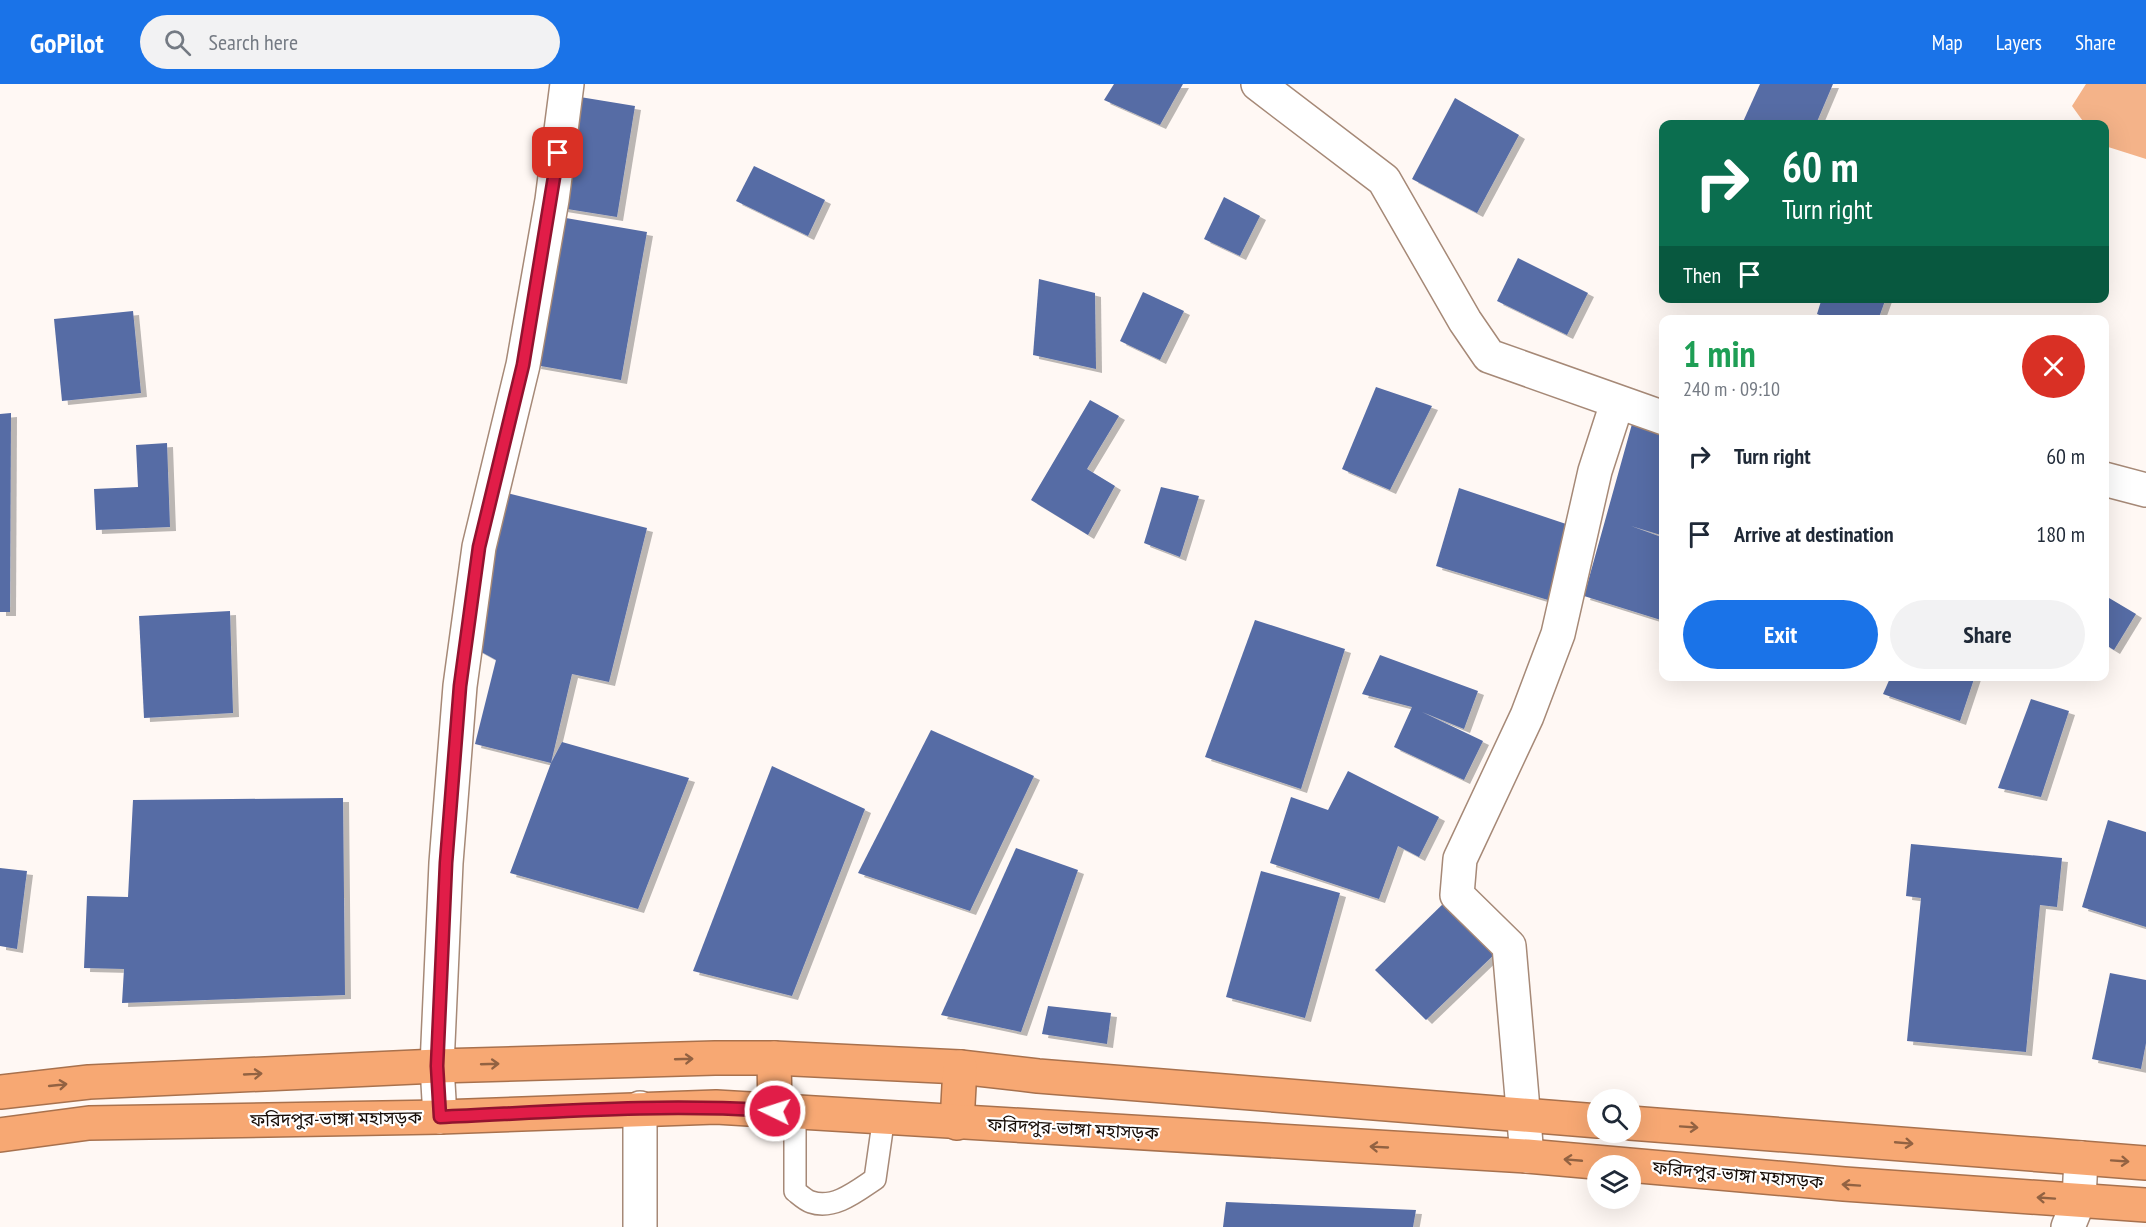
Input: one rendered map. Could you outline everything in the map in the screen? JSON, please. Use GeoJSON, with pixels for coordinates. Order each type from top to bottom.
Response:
{"type":"FeatureCollection","features":[{"type":"Feature","properties":{"kind":"highway"},"geometry":{"type":"LineString","coordinates":[[774,1058],[785,1112]]}},
{"type":"Feature","properties":{"kind":"highway"},"geometry":{"type":"LineString","coordinates":[[0,1092],[89,1082],[437,1066],[774,1058],[960,1067],[1038,1076],[1587,1120]]}},
{"type":"Feature","properties":{"kind":"highway"},"geometry":{"type":"LineString","coordinates":[[957,1123],[960,1067]]}},
{"type":"Feature","properties":{"kind":"highway","name":"ফরিদপুর-ভাঙ্গা মহাসড়ক"},"geometry":{"type":"LineString","coordinates":[[0,1135],[89,1124],[440,1117],[716,1107],[1527,1156],[1844,1185],[2073,1214],[2146,1205]]}},
{"type":"Feature","properties":{"kind":"highway"},"geometry":{"type":"LineString","coordinates":[[1641,1124],[2146,1163]]}},
{"type":"Feature","properties":{"kind":"street"},"geometry":{"type":"LineString","coordinates":[[440,1117],[437,1066],[446,863],[462,674],[479,547],[523,365],[552,200],[567,84]]}},
{"type":"Feature","properties":{"kind":"street"},"geometry":{"type":"LineString","coordinates":[[1258,84],[1384,180],[1465,321],[1489,356],[1659,416]]}},
{"type":"Feature","properties":{"kind":"street"},"geometry":{"type":"LineString","coordinates":[[1527,1156],[1509,946],[1457,895],[1460,859],[1527,716],[1558,634],[1595,471],[1617,403]]}},
{"type":"Feature","properties":{"kind":"street"},"geometry":{"type":"LineString","coordinates":[[2109,480],[2146,490]]}},
{"type":"Feature","properties":{"kind":"street"},"geometry":{"type":"LineString","coordinates":[[640,1108],[640,1227]]}},
{"type":"Feature","properties":{"kind":"street"},"geometry":{"type":"LineString","coordinates":[[2073,1214],[2081,1158]]}},
{"type":"Feature","properties":{"kind":"lane"},"geometry":{"type":"LineString","coordinates":[[785,1112],[795,1191],[811,1202],[825,1203],[846,1198],[875,1179],[884,1116]]}},
{"type":"Feature","properties":{"kind":"shaded area"},"geometry":{"type":"Polygon","coordinates":[[[2086,84],[2146,84],[2146,159],[2109,147],[2109,120],[2082,120],[2072,106],[2086,84]]]}},
{"type":"Feature","properties":{"kind":"building"},"geometry":{"type":"Polygon","coordinates":[[[1114,84],[1183,84],[1160,125],[1104,100],[1114,84]]]}},
{"type":"Feature","properties":{"kind":"building"},"geometry":{"type":"Polygon","coordinates":[[[1760,84],[1833,84],[1818,120],[1744,120],[1760,84]]]}},
{"type":"Feature","properties":{"kind":"building"},"geometry":{"type":"Polygon","coordinates":[[[580,97],[635,106],[617,217],[561,208],[580,97]]]}},
{"type":"Feature","properties":{"kind":"building"},"geometry":{"type":"Polygon","coordinates":[[[1455,98],[1519,135],[1477,213],[1412,179],[1455,98]]]}},
{"type":"Feature","properties":{"kind":"building"},"geometry":{"type":"Polygon","coordinates":[[[754,166],[825,200],[808,236],[736,201],[754,166]]]}},
{"type":"Feature","properties":{"kind":"building"},"geometry":{"type":"Polygon","coordinates":[[[1224,197],[1260,216],[1240,256],[1204,239],[1224,197]]]}},
{"type":"Feature","properties":{"kind":"building"},"geometry":{"type":"Polygon","coordinates":[[[560,217],[647,232],[621,380],[535,365],[560,217]]]}},
{"type":"Feature","properties":{"kind":"building"},"geometry":{"type":"Polygon","coordinates":[[[1518,258],[1588,293],[1567,335],[1497,301],[1518,258]]]}},
{"type":"Feature","properties":{"kind":"building"},"geometry":{"type":"Polygon","coordinates":[[[1039,279],[1095,293],[1096,369],[1033,355],[1039,279]]]}},
{"type":"Feature","properties":{"kind":"building"},"geometry":{"type":"Polygon","coordinates":[[[1143,292],[1184,311],[1160,360],[1120,341],[1143,292]]]}},
{"type":"Feature","properties":{"kind":"building"},"geometry":{"type":"Polygon","coordinates":[[[1820,303],[1884,303],[1880,315],[1817,314],[1820,303]]]}},
{"type":"Feature","properties":{"kind":"building"},"geometry":{"type":"Polygon","coordinates":[[[133,311],[141,393],[62,401],[54,319],[133,311]]]}},
{"type":"Feature","properties":{"kind":"building"},"geometry":{"type":"Polygon","coordinates":[[[1376,387],[1432,406],[1390,490],[1342,469],[1376,387]]]}},
{"type":"Feature","properties":{"kind":"building"},"geometry":{"type":"Polygon","coordinates":[[[1090,400],[1119,416],[1087,469],[1115,486],[1088,535],[1031,500],[1090,400]]]}},
{"type":"Feature","properties":{"kind":"building"},"geometry":{"type":"Polygon","coordinates":[[[11,413],[10,612],[0,612],[0,414],[11,413]]]}},
{"type":"Feature","properties":{"kind":"building"},"geometry":{"type":"Polygon","coordinates":[[[1632,424],[1659,431],[1659,534],[1631,526],[1659,536],[1659,619],[1584,596],[1632,424]]]}},
{"type":"Feature","properties":{"kind":"building"},"geometry":{"type":"Polygon","coordinates":[[[167,443],[170,527],[96,530],[94,489],[138,487],[136,445],[167,443]]]}},
{"type":"Feature","properties":{"kind":"building"},"geometry":{"type":"Polygon","coordinates":[[[1161,487],[1199,496],[1180,557],[1144,543],[1161,487]]]}},
{"type":"Feature","properties":{"kind":"building"},"geometry":{"type":"Polygon","coordinates":[[[1459,488],[1572,526],[1548,600],[1436,566],[1459,488]]]}},
{"type":"Feature","properties":{"kind":"building"},"geometry":{"type":"Polygon","coordinates":[[[507,493],[647,528],[609,682],[572,674],[551,763],[475,744],[496,660],[476,649],[507,493]]]}},
{"type":"Feature","properties":{"kind":"building"},"geometry":{"type":"Polygon","coordinates":[[[2109,598],[2136,614],[2114,650],[2109,647],[2109,598]]]}},
{"type":"Feature","properties":{"kind":"building"},"geometry":{"type":"Polygon","coordinates":[[[230,611],[233,713],[144,718],[139,616],[230,611]]]}},
{"type":"Feature","properties":{"kind":"building"},"geometry":{"type":"Polygon","coordinates":[[[1255,620],[1345,649],[1301,789],[1205,757],[1255,620]]]}},
{"type":"Feature","properties":{"kind":"building"},"geometry":{"type":"Polygon","coordinates":[[[1380,655],[1478,691],[1464,729],[1422,712],[1483,741],[1464,780],[1394,747],[1412,707],[1362,694],[1380,655]]]}},
{"type":"Feature","properties":{"kind":"building"},"geometry":{"type":"Polygon","coordinates":[[[1889,681],[1973,681],[1960,721],[1883,694],[1889,681]]]}},
{"type":"Feature","properties":{"kind":"building"},"geometry":{"type":"Polygon","coordinates":[[[2031,699],[2069,711],[2041,797],[1998,788],[2031,699]]]}},
{"type":"Feature","properties":{"kind":"building"},"geometry":{"type":"Polygon","coordinates":[[[931,730],[1034,776],[970,911],[858,873],[931,730]]]}},
{"type":"Feature","properties":{"kind":"building"},"geometry":{"type":"Polygon","coordinates":[[[562,742],[689,778],[638,909],[510,873],[551,763],[562,742]]]}},
{"type":"Feature","properties":{"kind":"building"},"geometry":{"type":"Polygon","coordinates":[[[772,766],[865,809],[792,996],[693,971],[772,766]]]}},
{"type":"Feature","properties":{"kind":"building"},"geometry":{"type":"Polygon","coordinates":[[[1348,771],[1439,817],[1419,857],[1398,846],[1379,899],[1270,863],[1291,797],[1328,810],[1348,771]]]}},
{"type":"Feature","properties":{"kind":"building"},"geometry":{"type":"Polygon","coordinates":[[[343,798],[345,995],[122,1003],[124,969],[84,968],[87,896],[128,897],[133,800],[343,798]]]}},
{"type":"Feature","properties":{"kind":"building"},"geometry":{"type":"Polygon","coordinates":[[[2108,820],[2146,832],[2146,927],[2082,907],[2108,820]]]}},
{"type":"Feature","properties":{"kind":"building"},"geometry":{"type":"Polygon","coordinates":[[[1911,844],[2062,858],[2057,907],[2040,905],[2026,1052],[1907,1041],[1921,898],[1906,896],[1911,844]]]}},
{"type":"Feature","properties":{"kind":"building"},"geometry":{"type":"Polygon","coordinates":[[[1016,848],[1078,870],[1021,1032],[941,1015],[1016,848]]]}},
{"type":"Feature","properties":{"kind":"building"},"geometry":{"type":"Polygon","coordinates":[[[0,868],[27,871],[17,949],[0,946],[0,868]]]}},
{"type":"Feature","properties":{"kind":"building"},"geometry":{"type":"Polygon","coordinates":[[[1261,871],[1340,893],[1305,1018],[1226,997],[1261,871]]]}},
{"type":"Feature","properties":{"kind":"building"},"geometry":{"type":"Polygon","coordinates":[[[1447,900],[1500,949],[1426,1020],[1375,970],[1447,900]]]}},
{"type":"Feature","properties":{"kind":"building"},"geometry":{"type":"Polygon","coordinates":[[[2110,973],[2146,980],[2146,1043],[2141,1069],[2092,1059],[2110,973]]]}},
{"type":"Feature","properties":{"kind":"building"},"geometry":{"type":"Polygon","coordinates":[[[1048,1006],[1111,1013],[1107,1044],[1042,1034],[1048,1006]]]}},
{"type":"Feature","properties":{"kind":"building"},"geometry":{"type":"Polygon","coordinates":[[[1226,1202],[1416,1210],[1413,1227],[1223,1227],[1226,1202]]]}},
{"type":"Feature","properties":{"kind":"route"},"geometry":{"type":"LineString","coordinates":[[558,153],[523,365],[479,547],[460,686],[446,863],[437,1066],[440,1117],[640,1108],[716,1107],[775,1111]]}}]}
